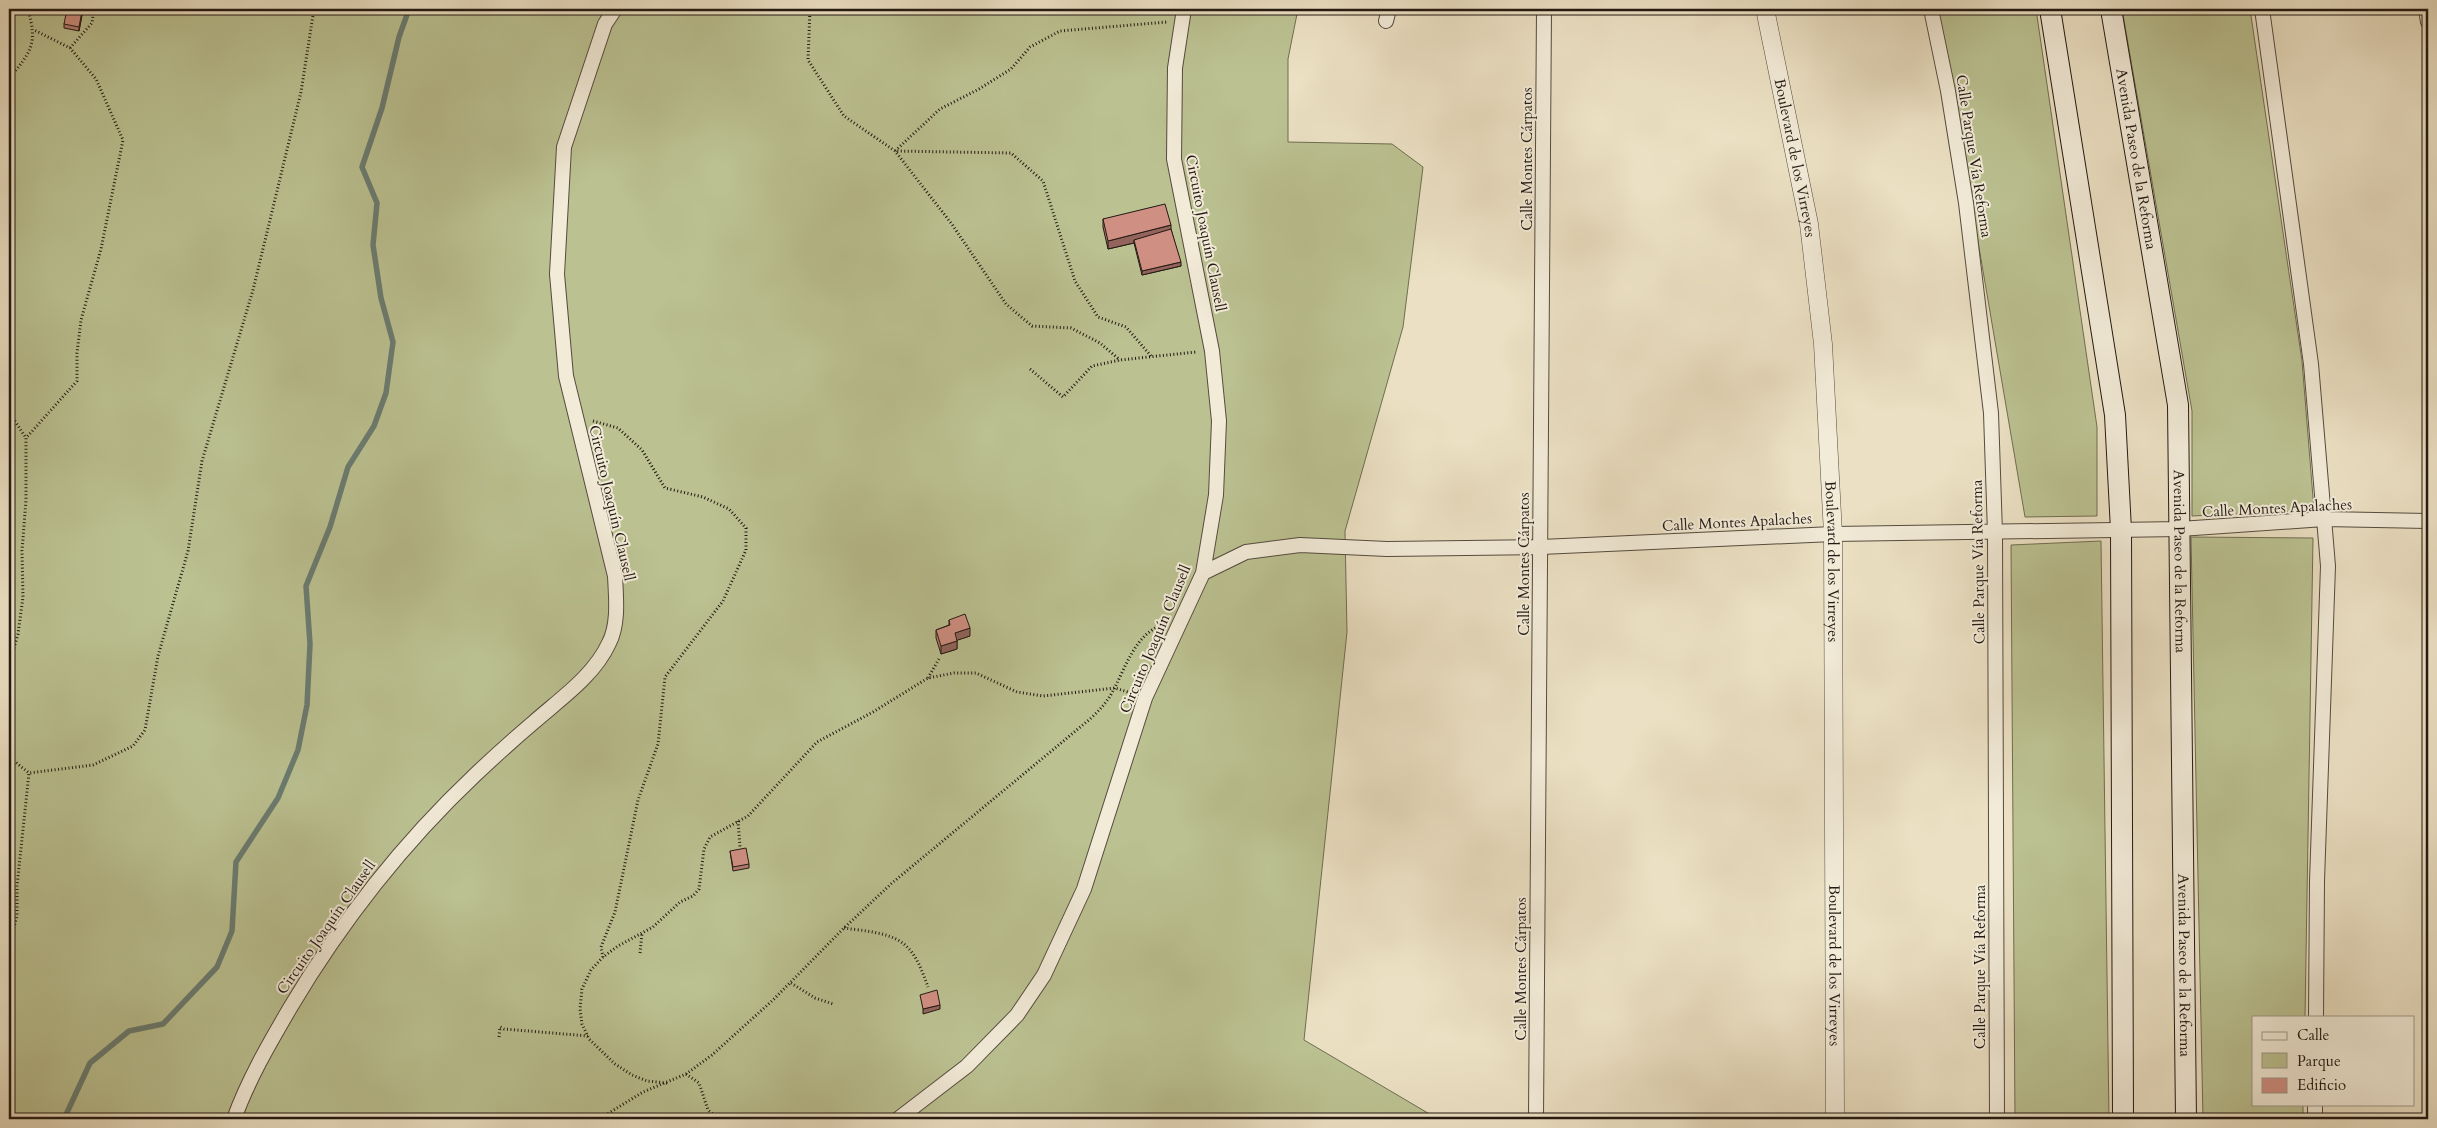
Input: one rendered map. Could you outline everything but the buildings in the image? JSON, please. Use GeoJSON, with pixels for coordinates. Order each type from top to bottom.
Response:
{"type":"FeatureCollection","features":[{"type":"Feature","properties":{"kind":"main road"},"geometry":{"type":"LineString","coordinates":[[2050,9],[2115,415],[2121,530],[2123,1119]]}},
{"type":"Feature","properties":{"kind":"main road","name":"Avenida Paseo de la Reforma"},"geometry":{"type":"LineString","coordinates":[[2111,9],[2178,405],[2186,1119]]}},
{"type":"Feature","properties":{"kind":"street","name":"Circuito Joaquín Clausell"},"geometry":{"type":"LineString","coordinates":[[234,1119],[242,1095],[268,1045],[302,988],[347,921],[387,867],[420,829],[474,776],[594,667],[610,642],[617,607],[615,576],[566,376],[557,274],[564,147],[605,24],[615,9]]}},
{"type":"Feature","properties":{"kind":"street","name":"Calle Montes Cárpatos"},"geometry":{"type":"LineString","coordinates":[[1536,1119],[1544,9]]}},
{"type":"Feature","properties":{"kind":"street","name":"Boulevard de los Virreyes"},"geometry":{"type":"LineString","coordinates":[[1765,9],[1809,224],[1823,344],[1833,534],[1835,1119]]}},
{"type":"Feature","properties":{"kind":"street","name":"Calle Parque Vía Reforma"},"geometry":{"type":"LineString","coordinates":[[1931,9],[1948,91],[1966,203],[1991,414],[1995,533],[1997,1119]]}},
{"type":"Feature","properties":{"kind":"street"},"geometry":{"type":"LineString","coordinates":[[2262,9],[2311,364],[2328,566],[2317,881],[2316,1016]]}},
{"type":"Feature","properties":{"kind":"street"},"geometry":{"type":"LineString","coordinates":[[2426,9],[2428,22]]}},
{"type":"Feature","properties":{"kind":"street","name":"Circuito Joaquín Clausell"},"geometry":{"type":"LineString","coordinates":[[898,1119],[967,1066],[1017,1015],[1044,975],[1084,889],[1146,698],[1203,572],[1212,524],[1219,456],[1219,421],[1212,351],[1174,159],[1175,68],[1183,15]]}},
{"type":"Feature","properties":{"kind":"street","name":"Calle Montes Apalaches"},"geometry":{"type":"LineString","coordinates":[[1203,572],[1246,552],[1300,545],[1386,549],[1541,547],[1833,534],[2180,529],[2324,520],[2428,521]]}},
{"type":"Feature","properties":{"kind":"street"},"geometry":{"type":"LineString","coordinates":[[2315,1106],[2315,1119]]}},
{"type":"Feature","properties":{"kind":"path"},"geometry":{"type":"LineString","coordinates":[[9,79],[30,52],[34,30],[28,9]]}},
{"type":"Feature","properties":{"kind":"path"},"geometry":{"type":"LineString","coordinates":[[70,48],[92,23],[94,9]]}},
{"type":"Feature","properties":{"kind":"path"},"geometry":{"type":"LineString","coordinates":[[9,751],[14,761],[29,772],[93,765],[133,746],[145,730],[158,656],[188,551],[202,461],[253,290],[301,92],[314,9]]}},
{"type":"Feature","properties":{"kind":"path"},"geometry":{"type":"LineString","coordinates":[[810,9],[808,60],[844,116],[895,151],[951,223],[1006,304],[1032,326],[1071,328],[1100,343],[1120,360]]}},
{"type":"Feature","properties":{"kind":"path"},"geometry":{"type":"LineString","coordinates":[[895,151],[940,109],[1011,69],[1030,47],[1060,31],[1183,15]]}},
{"type":"Feature","properties":{"kind":"path"},"geometry":{"type":"LineString","coordinates":[[26,438],[77,381],[77,353],[81,320],[101,249],[123,140],[96,79],[70,48],[34,30]]}},
{"type":"Feature","properties":{"kind":"path"},"geometry":{"type":"LineString","coordinates":[[895,151],[1011,153],[1043,181],[1075,281],[1098,317],[1126,327],[1150,356]]}},
{"type":"Feature","properties":{"kind":"path"},"geometry":{"type":"LineString","coordinates":[[1030,369],[1062,397],[1092,366],[1150,356],[1212,351]]}},
{"type":"Feature","properties":{"kind":"path"},"geometry":{"type":"LineString","coordinates":[[9,412],[26,438],[26,500],[22,551],[23,597],[18,634],[9,665]]}},
{"type":"Feature","properties":{"kind":"path"},"geometry":{"type":"LineString","coordinates":[[576,417],[618,428],[642,450],[665,488],[703,497],[729,509],[746,528],[746,550],[723,601],[665,677],[658,744],[638,800],[615,912],[601,947],[603,957]]}},
{"type":"Feature","properties":{"kind":"path"},"geometry":{"type":"LineString","coordinates":[[599,1119],[643,1092],[686,1074],[712,1055],[791,983],[844,928],[892,883],[1090,719],[1103,706],[1115,688],[1124,666],[1137,646],[1157,627],[1167,623],[1178,624]]}},
{"type":"Feature","properties":{"kind":"path"},"geometry":{"type":"LineString","coordinates":[[928,678],[939,659]]}},
{"type":"Feature","properties":{"kind":"path"},"geometry":{"type":"LineString","coordinates":[[667,1083],[647,1081],[615,1064],[588,1036],[582,1024],[580,1009],[582,989],[591,970],[603,957],[653,927],[680,902],[693,896],[699,889],[704,849],[710,837],[738,822],[763,801],[817,742],[873,712],[928,678],[954,673],[976,673],[1017,692],[1043,696],[1115,688],[1146,698]]}},
{"type":"Feature","properties":{"kind":"path"},"geometry":{"type":"LineString","coordinates":[[9,945],[17,916],[17,886],[29,772]]}},
{"type":"Feature","properties":{"kind":"path"},"geometry":{"type":"LineString","coordinates":[[738,822],[740,847]]}},
{"type":"Feature","properties":{"kind":"path"},"geometry":{"type":"LineString","coordinates":[[844,928],[892,938],[908,947],[918,963],[928,987]]}},
{"type":"Feature","properties":{"kind":"path"},"geometry":{"type":"LineString","coordinates":[[640,953],[642,932]]}},
{"type":"Feature","properties":{"kind":"path"},"geometry":{"type":"LineString","coordinates":[[791,983],[815,998],[833,1004]]}},
{"type":"Feature","properties":{"kind":"path"},"geometry":{"type":"LineString","coordinates":[[498,1037],[500,1027],[504,1029],[588,1036]]}},
{"type":"Feature","properties":{"kind":"path"},"geometry":{"type":"LineString","coordinates":[[686,1074],[698,1083],[708,1110],[718,1119]]}},
{"type":"Feature","properties":{"kind":"green space"},"geometry":{"type":"Polygon","coordinates":[[[9,9],[1298,9],[1288,59],[1288,142],[1392,144],[1423,167],[1403,327],[1345,531],[1347,632],[1304,1040],[1438,1119],[9,1119],[9,9]]]}},
{"type":"Feature","properties":{"kind":"green space"},"geometry":{"type":"Polygon","coordinates":[[[1932,9],[2036,9],[2097,427],[2097,516],[2025,517],[1952,89],[1932,9]]]}},
{"type":"Feature","properties":{"kind":"green space"},"geometry":{"type":"Polygon","coordinates":[[[2122,9],[2250,9],[2302,361],[2314,510],[2192,516],[2192,411],[2122,9]]]}},
{"type":"Feature","properties":{"kind":"green space"},"geometry":{"type":"Polygon","coordinates":[[[2191,537],[2313,538],[2305,1016],[2252,1016],[2252,1106],[2303,1106],[2303,1119],[2203,1119],[2191,537]]]}},
{"type":"Feature","properties":{"kind":"green space"},"geometry":{"type":"Polygon","coordinates":[[[2101,541],[2109,1119],[2015,1119],[2011,545],[2101,541]]]}},
{"type":"Feature","properties":{"kind":"waterway"},"geometry":{"type":"LineString","coordinates":[[64,1119],[90,1063],[129,1031],[163,1024],[217,967],[232,931],[236,862],[278,798],[298,750],[307,705],[310,644],[306,586],[330,527],[348,467],[374,426],[386,393],[393,342],[381,298],[373,245],[377,203],[362,167],[382,108],[399,37],[409,9]]}}]}
